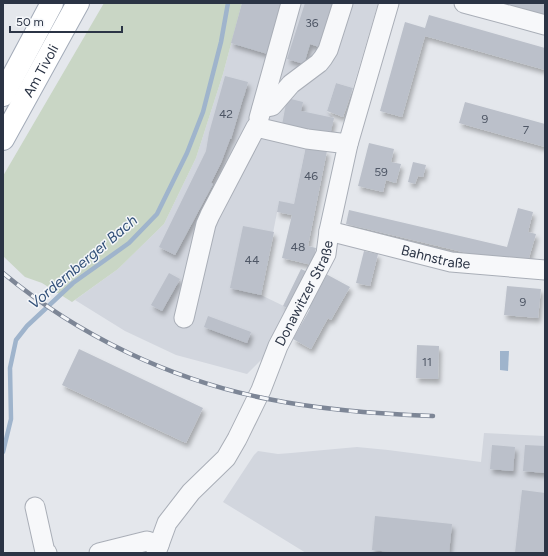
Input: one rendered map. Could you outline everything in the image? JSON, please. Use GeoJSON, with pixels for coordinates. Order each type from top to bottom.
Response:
{"type":"FeatureCollection","features":[{"type":"Feature","properties":{"kind":"main road","name":"Am Tivoli"},"geometry":{"type":"LineString","coordinates":[[3,95],[52,3]]}},
{"type":"Feature","properties":{"kind":"main road","name":"Am Tivoli"},"geometry":{"type":"LineString","coordinates":[[3,139],[78,3]]}},
{"type":"Feature","properties":{"kind":"street"},"geometry":{"type":"LineString","coordinates":[[184,318],[206,224],[256,127],[291,3]]}},
{"type":"Feature","properties":{"kind":"street"},"geometry":{"type":"LineString","coordinates":[[262,108],[272,106],[291,84],[324,58],[343,3]]}},
{"type":"Feature","properties":{"kind":"street","name":"Donawitzer Straße"},"geometry":{"type":"LineString","coordinates":[[158,549],[167,523],[191,492],[226,458],[237,439],[261,390],[278,346],[326,254],[329,231],[348,144],[389,3]]}},
{"type":"Feature","properties":{"kind":"street"},"geometry":{"type":"LineString","coordinates":[[464,3],[545,25]]}},
{"type":"Feature","properties":{"kind":"street"},"geometry":{"type":"LineString","coordinates":[[256,127],[307,139],[348,144]]}},
{"type":"Feature","properties":{"kind":"street","name":"Bahnstraße"},"geometry":{"type":"LineString","coordinates":[[329,231],[451,262],[545,270]]}},
{"type":"Feature","properties":{"kind":"street"},"geometry":{"type":"LineString","coordinates":[[35,507],[45,552],[47,553]]}},
{"type":"Feature","properties":{"kind":"street"},"geometry":{"type":"LineString","coordinates":[[99,553],[147,541],[158,549]]}},
{"type":"Feature","properties":{"kind":"shaded area"},"geometry":{"type":"Polygon","coordinates":[[[242,3],[378,3],[353,88],[336,83],[327,111],[334,118],[327,151],[306,146],[294,204],[279,202],[261,295],[292,310],[265,356],[247,374],[176,355],[125,331],[75,300],[118,269],[164,224],[196,158],[223,74],[242,3]]]}},
{"type":"Feature","properties":{"kind":"shaded area"},"geometry":{"type":"Polygon","coordinates":[[[484,433],[545,436],[545,553],[306,553],[223,502],[258,451],[278,454],[357,447],[481,462],[484,433]]]}},
{"type":"Feature","properties":{"kind":"green space"},"geometry":{"type":"Polygon","coordinates":[[[104,3],[242,3],[223,74],[196,158],[164,224],[118,269],[72,302],[42,283],[25,277],[3,256],[3,176],[104,3]]]}},
{"type":"Feature","properties":{"kind":"water"},"geometry":{"type":"Polygon","coordinates":[[[500,351],[509,351],[508,371],[500,370],[500,351]]]}},
{"type":"Feature","properties":{"kind":"building"},"geometry":{"type":"Polygon","coordinates":[[[242,3],[286,3],[271,55],[231,43],[242,3]]]}},
{"type":"Feature","properties":{"kind":"building"},"geometry":{"type":"Polygon","coordinates":[[[305,3],[333,3],[319,47],[310,44],[304,64],[287,59],[305,3]]]}},
{"type":"Feature","properties":{"kind":"building"},"geometry":{"type":"Polygon","coordinates":[[[496,3],[545,4],[545,17],[496,3]]]}},
{"type":"Feature","properties":{"kind":"building"},"geometry":{"type":"Polygon","coordinates":[[[429,15],[545,48],[545,70],[425,36],[402,117],[380,111],[405,22],[425,28],[429,15]]]}},
{"type":"Feature","properties":{"kind":"building"},"geometry":{"type":"Polygon","coordinates":[[[225,76],[248,82],[231,139],[211,183],[213,184],[175,255],[159,247],[206,151],[209,133],[225,76]]]}},
{"type":"Feature","properties":{"kind":"building"},"geometry":{"type":"Polygon","coordinates":[[[336,83],[353,88],[343,117],[327,111],[336,83]]]}},
{"type":"Feature","properties":{"kind":"building"},"geometry":{"type":"Polygon","coordinates":[[[287,98],[303,102],[301,111],[334,118],[330,135],[282,125],[287,98]]]}},
{"type":"Feature","properties":{"kind":"building"},"geometry":{"type":"Polygon","coordinates":[[[465,102],[545,124],[545,147],[459,123],[465,102]]]}},
{"type":"Feature","properties":{"kind":"building"},"geometry":{"type":"Polygon","coordinates":[[[369,143],[394,149],[391,162],[401,164],[396,183],[386,180],[383,192],[358,186],[369,143]]]}},
{"type":"Feature","properties":{"kind":"building"},"geometry":{"type":"Polygon","coordinates":[[[306,146],[327,151],[308,246],[316,248],[312,265],[282,258],[292,215],[277,212],[279,201],[294,204],[306,146]]]}},
{"type":"Feature","properties":{"kind":"building"},"geometry":{"type":"Polygon","coordinates":[[[413,162],[426,165],[423,177],[418,176],[415,184],[408,182],[413,162]]]}},
{"type":"Feature","properties":{"kind":"building"},"geometry":{"type":"Polygon","coordinates":[[[518,208],[533,212],[528,232],[536,234],[529,258],[475,255],[346,224],[349,210],[507,247],[518,208]]]}},
{"type":"Feature","properties":{"kind":"building"},"geometry":{"type":"Polygon","coordinates":[[[243,226],[274,232],[261,295],[230,288],[243,226]]]}},
{"type":"Feature","properties":{"kind":"building"},"geometry":{"type":"Polygon","coordinates":[[[364,251],[378,254],[370,286],[356,283],[364,251]]]}},
{"type":"Feature","properties":{"kind":"building"},"geometry":{"type":"Polygon","coordinates":[[[301,269],[310,273],[292,310],[283,306],[301,269]]]}},
{"type":"Feature","properties":{"kind":"building"},"geometry":{"type":"Polygon","coordinates":[[[169,273],[180,279],[162,311],[151,305],[169,273]]]}},
{"type":"Feature","properties":{"kind":"building"},"geometry":{"type":"Polygon","coordinates":[[[326,274],[350,287],[331,320],[328,318],[311,349],[293,339],[310,309],[308,308],[326,274]]]}},
{"type":"Feature","properties":{"kind":"building"},"geometry":{"type":"Polygon","coordinates":[[[507,286],[541,289],[538,318],[504,315],[507,286]]]}},
{"type":"Feature","properties":{"kind":"building"},"geometry":{"type":"Polygon","coordinates":[[[208,316],[251,332],[247,343],[204,327],[208,316]]]}},
{"type":"Feature","properties":{"kind":"building"},"geometry":{"type":"Polygon","coordinates":[[[417,345],[439,346],[438,379],[416,378],[417,345]]]}},
{"type":"Feature","properties":{"kind":"building"},"geometry":{"type":"Polygon","coordinates":[[[79,349],[203,408],[186,443],[62,385],[79,349]]]}},
{"type":"Feature","properties":{"kind":"building"},"geometry":{"type":"Polygon","coordinates":[[[492,445],[515,447],[513,471],[490,469],[492,445]]]}},
{"type":"Feature","properties":{"kind":"building"},"geometry":{"type":"Polygon","coordinates":[[[525,445],[545,446],[545,473],[523,471],[525,445]]]}},
{"type":"Feature","properties":{"kind":"building"},"geometry":{"type":"Polygon","coordinates":[[[522,490],[545,493],[545,553],[515,553],[522,490]]]}},
{"type":"Feature","properties":{"kind":"building"},"geometry":{"type":"Polygon","coordinates":[[[375,516],[452,524],[449,553],[401,553],[372,550],[375,516]]]}},
{"type":"Feature","properties":{"kind":"waterway","name":"Vordernberger Bach"},"geometry":{"type":"LineString","coordinates":[[3,452],[11,419],[10,368],[16,340],[27,326],[73,283],[129,243],[157,214],[187,153],[203,112],[221,42],[228,3]]}},
{"type":"Feature","properties":{"kind":"railway"},"geometry":{"type":"LineString","coordinates":[[3,273],[32,296],[95,336],[162,367],[196,380],[232,391],[288,403],[371,413],[433,416]]}}]}
